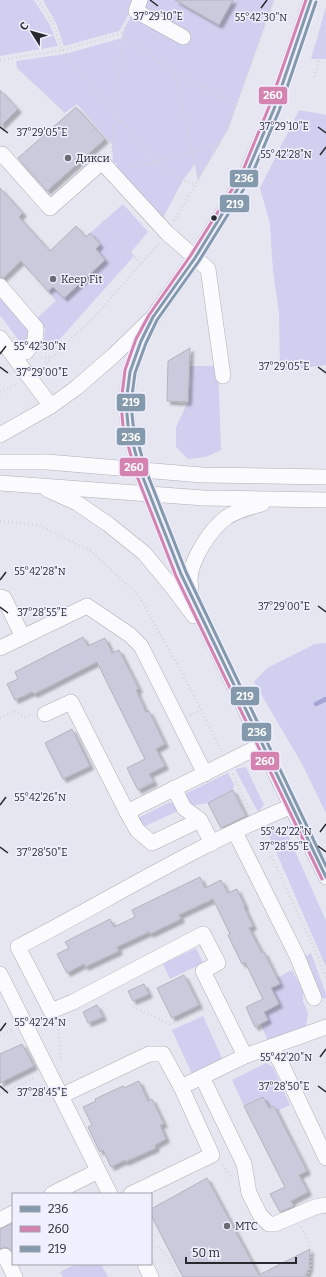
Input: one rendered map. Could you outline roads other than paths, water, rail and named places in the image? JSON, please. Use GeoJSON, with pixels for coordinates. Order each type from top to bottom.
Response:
{"type":"FeatureCollection","features":[{"type":"Feature","properties":{"kind":"street"},"geometry":{"type":"LineString","coordinates":[[308,1],[274,109],[251,164],[230,203],[195,258],[153,317],[141,341],[130,372],[126,403],[128,425],[140,470],[191,594],[326,877]]}},
{"type":"Feature","properties":{"kind":"street"},"geometry":{"type":"LineString","coordinates":[[138,5],[183,37]]}},
{"type":"Feature","properties":{"kind":"street"},"geometry":{"type":"LineString","coordinates":[[0,156],[2,154],[50,208],[102,162],[111,166],[167,233],[208,269],[223,376]]}},
{"type":"Feature","properties":{"kind":"street"},"geometry":{"type":"LineString","coordinates":[[0,286],[36,328],[35,341],[26,352],[9,350]]}},
{"type":"Feature","properties":{"kind":"street"},"geometry":{"type":"LineString","coordinates":[[0,435],[51,406],[76,388],[114,355],[153,317]]}},
{"type":"Feature","properties":{"kind":"street"},"geometry":{"type":"LineString","coordinates":[[0,338],[51,406]]}},
{"type":"Feature","properties":{"kind":"street"},"geometry":{"type":"LineString","coordinates":[[0,462],[47,462],[202,476],[326,477]]}},
{"type":"Feature","properties":{"kind":"street"},"geometry":{"type":"LineString","coordinates":[[0,483],[204,498],[326,500]]}},
{"type":"Feature","properties":{"kind":"street"},"geometry":{"type":"LineString","coordinates":[[38,485],[77,503],[108,524],[144,554],[173,588],[213,641]]}},
{"type":"Feature","properties":{"kind":"street"},"geometry":{"type":"LineString","coordinates":[[191,594],[190,578],[195,560],[217,525],[228,516],[245,508],[278,499]]}},
{"type":"Feature","properties":{"kind":"street"},"geometry":{"type":"LineString","coordinates":[[0,597],[4,598],[23,636]]}},
{"type":"Feature","properties":{"kind":"street"},"geometry":{"type":"LineString","coordinates":[[0,648],[87,606],[130,635],[141,646],[205,774]]}},
{"type":"Feature","properties":{"kind":"street"},"geometry":{"type":"LineString","coordinates":[[45,714],[71,702],[137,830],[152,842],[200,820]]}},
{"type":"Feature","properties":{"kind":"street"},"geometry":{"type":"LineString","coordinates":[[127,812],[262,745]]}},
{"type":"Feature","properties":{"kind":"street"},"geometry":{"type":"LineString","coordinates":[[174,788],[184,808],[200,820],[212,843]]}},
{"type":"Feature","properties":{"kind":"street"},"geometry":{"type":"LineString","coordinates":[[245,1056],[203,971],[218,963],[203,934],[79,998],[51,1010],[18,947],[212,843],[255,821],[292,806]]}},
{"type":"Feature","properties":{"kind":"street"},"geometry":{"type":"LineString","coordinates":[[235,832],[297,956],[314,998]]}},
{"type":"Feature","properties":{"kind":"street"},"geometry":{"type":"LineString","coordinates":[[0,974],[109,1193]]}},
{"type":"Feature","properties":{"kind":"street"},"geometry":{"type":"LineString","coordinates":[[181,1087],[245,1056],[326,1027]]}},
{"type":"Feature","properties":{"kind":"street"},"geometry":{"type":"LineString","coordinates":[[272,1047],[326,1158]]}},
{"type":"Feature","properties":{"kind":"street"},"geometry":{"type":"LineString","coordinates":[[61,1096],[149,1054],[163,1054],[181,1087],[212,1155],[133,1193]]}},
{"type":"Feature","properties":{"kind":"street"},"geometry":{"type":"LineString","coordinates":[[202,1077],[244,1164],[249,1193],[260,1215],[269,1224],[275,1224],[315,1207],[326,1205]]}},
{"type":"Feature","properties":{"kind":"street"},"geometry":{"type":"LineString","coordinates":[[54,1193],[98,1171]]}},
{"type":"Feature","properties":{"kind":"street"},"geometry":{"type":"LineString","coordinates":[[0,1220],[12,1214]]}},
{"type":"Feature","properties":{"kind":"street"},"geometry":{"type":"LineString","coordinates":[[5,1256],[15,1277]]}},
{"type":"Feature","properties":{"kind":"street"},"geometry":{"type":"LineString","coordinates":[[145,1265],[151,1277]]}},
{"type":"Feature","properties":{"kind":"waterway"},"geometry":{"type":"LineString","coordinates":[[316,704],[326,699]]}},
{"type":"Feature","properties":{"kind":"place","name":"Дикси"},"geometry":{"type":"Point","coordinates":[68,158]}},
{"type":"Feature","properties":{"kind":"place","name":"Keep Fit"},"geometry":{"type":"Point","coordinates":[53,279]}},
{"type":"Feature","properties":{"kind":"place","name":"МТС"},"geometry":{"type":"Point","coordinates":[227,1226]}}]}
